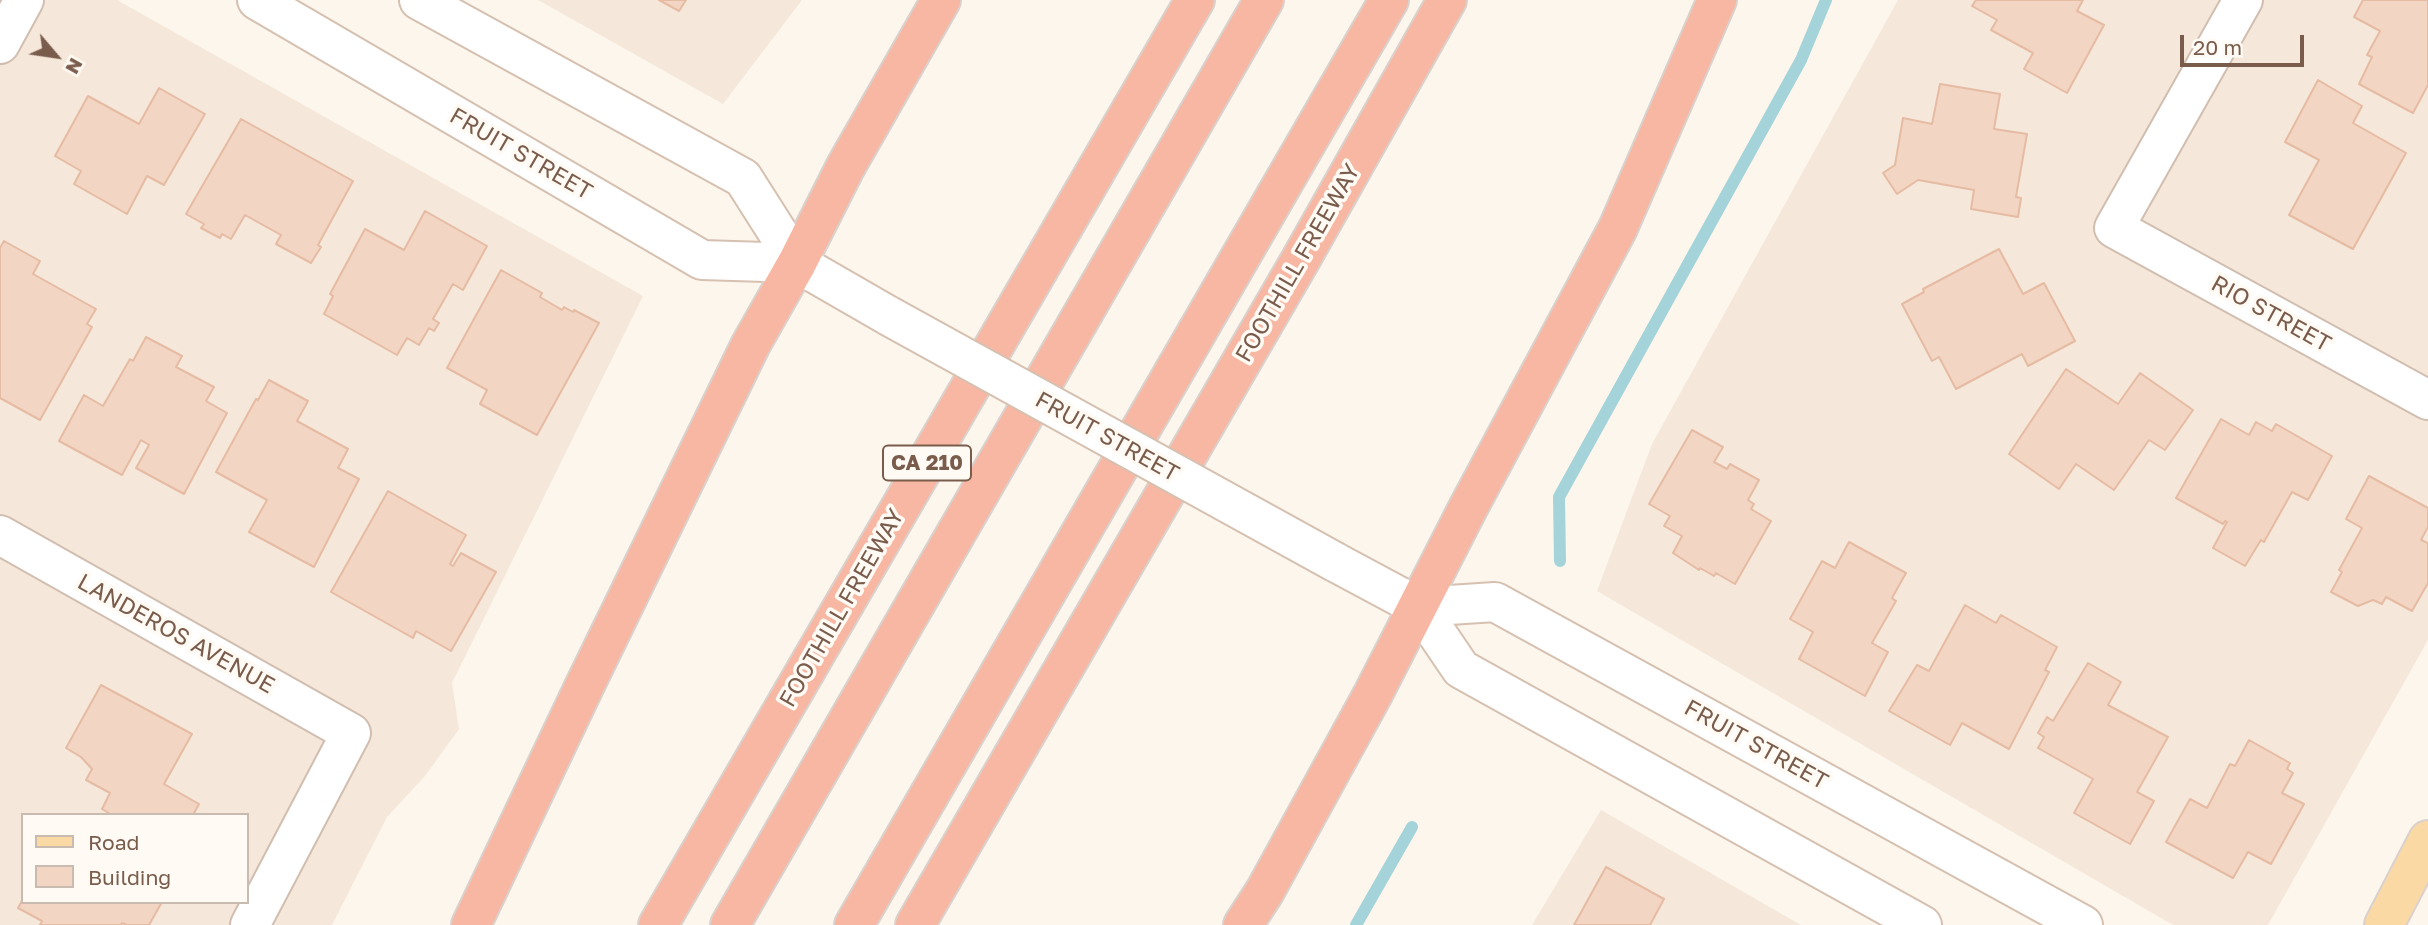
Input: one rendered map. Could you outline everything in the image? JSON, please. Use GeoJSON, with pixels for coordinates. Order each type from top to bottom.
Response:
{"type":"FeatureCollection","features":[{"type":"Feature","properties":{"kind":"highway"},"geometry":{"type":"LineString","coordinates":[[471,925],[583,687],[751,344],[797,263],[846,166],[941,0]]}},
{"type":"Feature","properties":{"kind":"highway","name":"FOOTHILL FREEWAY"},"geometry":{"type":"LineString","coordinates":[[658,925],[1195,0]]}},
{"type":"Feature","properties":{"kind":"highway"},"geometry":{"type":"LineString","coordinates":[[730,925],[1264,0]]}},
{"type":"Feature","properties":{"kind":"highway"},"geometry":{"type":"LineString","coordinates":[[854,925],[1390,0]]}},
{"type":"Feature","properties":{"kind":"highway","name":"FOOTHILL FREEWAY"},"geometry":{"type":"LineString","coordinates":[[915,925],[1301,259],[1447,0]]}},
{"type":"Feature","properties":{"kind":"highway"},"geometry":{"type":"LineString","coordinates":[[1243,925],[1265,891],[1419,607],[1468,508],[1618,228],[1717,0]]}},
{"type":"Feature","properties":{"kind":"main road"},"geometry":{"type":"LineString","coordinates":[[0,44],[24,0]]}},
{"type":"Feature","properties":{"kind":"main road","name":"FRUIT STREET"},"geometry":{"type":"LineString","coordinates":[[257,0],[702,260],[797,263]]}},
{"type":"Feature","properties":{"kind":"main road","name":"FRUIT STREET"},"geometry":{"type":"LineString","coordinates":[[419,0],[743,178],[797,263],[1419,607],[1461,669],[1922,925]]}},
{"type":"Feature","properties":{"kind":"main road","name":"RIO STREET"},"geometry":{"type":"LineString","coordinates":[[2243,0],[2114,228],[2428,400]]}},
{"type":"Feature","properties":{"kind":"main road","name":"LANDEROS AVENUE"},"geometry":{"type":"LineString","coordinates":[[0,535],[351,733],[250,925]]}},
{"type":"Feature","properties":{"kind":"main road","name":"FRUIT STREET"},"geometry":{"type":"LineString","coordinates":[[1419,607],[1495,602],[2083,925]]}},
{"type":"Feature","properties":{"kind":"main road"},"geometry":{"type":"LineString","coordinates":[[2384,925],[2428,840]]}},
{"type":"Feature","properties":{"kind":"shaded area"},"geometry":{"type":"Polygon","coordinates":[[[0,0],[117,0],[643,296],[452,683],[459,729],[425,776],[387,817],[332,925],[0,925],[0,0]]]}},
{"type":"Feature","properties":{"kind":"shaded area"},"geometry":{"type":"Polygon","coordinates":[[[538,0],[802,0],[723,104],[538,0]]]}},
{"type":"Feature","properties":{"kind":"shaded area"},"geometry":{"type":"Polygon","coordinates":[[[1898,0],[2428,0],[2428,640],[2268,925],[2173,925],[1597,591],[1652,444],[1898,0]]]}},
{"type":"Feature","properties":{"kind":"shaded area"},"geometry":{"type":"Polygon","coordinates":[[[1601,810],[1801,925],[1532,925],[1601,810]]]}},
{"type":"Feature","properties":{"kind":"building"},"geometry":{"type":"Polygon","coordinates":[[[659,0],[686,0],[679,11],[659,0]]]}},
{"type":"Feature","properties":{"kind":"building"},"geometry":{"type":"Polygon","coordinates":[[[1976,0],[2083,0],[2077,11],[2104,25],[2067,93],[2024,69],[2033,53],[1991,30],[1997,20],[1972,6],[1976,0]]]}},
{"type":"Feature","properties":{"kind":"building"},"geometry":{"type":"Polygon","coordinates":[[[2363,0],[2428,0],[2428,85],[2413,113],[2359,84],[2372,57],[2367,55],[2380,31],[2354,17],[2363,0]]]}},
{"type":"Feature","properties":{"kind":"building"},"geometry":{"type":"Polygon","coordinates":[[[2318,80],[2362,106],[2353,123],[2406,153],[2353,249],[2289,215],[2319,160],[2285,142],[2318,80]]]}},
{"type":"Feature","properties":{"kind":"building"},"geometry":{"type":"Polygon","coordinates":[[[1940,84],[2000,94],[1994,129],[2027,134],[2016,197],[2021,198],[2018,217],[1971,209],[1974,190],[1918,180],[1897,194],[1883,173],[1895,165],[1903,118],[1932,124],[1940,84]]]}},
{"type":"Feature","properties":{"kind":"building"},"geometry":{"type":"Polygon","coordinates":[[[159,88],[205,114],[164,185],[147,176],[127,214],[74,184],[81,171],[55,156],[88,96],[139,124],[159,88]]]}},
{"type":"Feature","properties":{"kind":"building"},"geometry":{"type":"Polygon","coordinates":[[[241,119],[353,181],[311,263],[276,244],[281,235],[245,215],[231,239],[222,234],[220,238],[201,228],[204,224],[186,214],[241,119]]]}},
{"type":"Feature","properties":{"kind":"building"},"geometry":{"type":"Polygon","coordinates":[[[425,211],[487,246],[463,290],[453,284],[433,319],[439,323],[434,331],[429,328],[419,345],[407,338],[397,355],[324,314],[333,296],[330,294],[365,229],[404,250],[425,211]]]}},
{"type":"Feature","properties":{"kind":"building"},"geometry":{"type":"Polygon","coordinates":[[[4,241],[40,261],[33,274],[96,309],[87,324],[92,327],[40,420],[0,398],[0,248],[4,241]]]}},
{"type":"Feature","properties":{"kind":"building"},"geometry":{"type":"Polygon","coordinates":[[[1999,249],[2023,294],[2044,283],[2075,341],[2028,366],[2022,354],[1956,389],[1939,357],[1932,361],[1902,304],[1924,292],[1923,289],[1999,249]]]}},
{"type":"Feature","properties":{"kind":"building"},"geometry":{"type":"Polygon","coordinates":[[[501,270],[542,293],[540,297],[562,310],[564,307],[573,312],[574,310],[599,323],[537,435],[480,404],[487,390],[447,368],[501,270]]]}},
{"type":"Feature","properties":{"kind":"building"},"geometry":{"type":"Polygon","coordinates":[[[146,337],[182,356],[176,367],[214,387],[206,401],[227,413],[184,494],[136,468],[149,445],[141,440],[122,475],[59,441],[84,395],[103,406],[146,337]]]}},
{"type":"Feature","properties":{"kind":"building"},"geometry":{"type":"Polygon","coordinates":[[[2066,369],[2118,404],[2140,373],[2193,410],[2165,450],[2149,440],[2114,490],[2076,464],[2059,489],[2009,454],[2066,369]]]}},
{"type":"Feature","properties":{"kind":"building"},"geometry":{"type":"Polygon","coordinates":[[[269,380],[308,401],[297,421],[348,449],[338,468],[359,479],[314,567],[249,532],[267,500],[216,472],[269,380]]]}},
{"type":"Feature","properties":{"kind":"building"},"geometry":{"type":"Polygon","coordinates":[[[2221,419],[2249,435],[2256,422],[2272,431],[2276,424],[2332,456],[2308,500],[2292,492],[2264,542],[2261,540],[2245,566],[2213,548],[2227,522],[2223,524],[2176,498],[2221,419]]]}},
{"type":"Feature","properties":{"kind":"building"},"geometry":{"type":"Polygon","coordinates":[[[1692,430],[1723,447],[1714,462],[1727,469],[1730,464],[1759,480],[1748,500],[1754,504],[1751,509],[1771,521],[1735,584],[1716,573],[1714,576],[1700,568],[1699,570],[1673,553],[1682,536],[1664,526],[1670,516],[1649,504],[1692,430]]]}},
{"type":"Feature","properties":{"kind":"building"},"geometry":{"type":"Polygon","coordinates":[[[2369,476],[2428,508],[2428,527],[2421,540],[2428,543],[2428,583],[2412,611],[2386,597],[2382,604],[2373,600],[2358,606],[2331,592],[2342,572],[2339,570],[2362,528],[2346,519],[2369,476]]]}},
{"type":"Feature","properties":{"kind":"building"},"geometry":{"type":"Polygon","coordinates":[[[388,491],[466,535],[450,564],[453,566],[461,553],[496,572],[451,651],[416,631],[413,638],[331,592],[388,491]]]}},
{"type":"Feature","properties":{"kind":"building"},"geometry":{"type":"Polygon","coordinates":[[[1849,542],[1906,573],[1892,598],[1896,601],[1872,643],[1888,652],[1865,696],[1799,659],[1813,632],[1790,619],[1822,561],[1835,568],[1849,542]]]}},
{"type":"Feature","properties":{"kind":"building"},"geometry":{"type":"Polygon","coordinates":[[[1965,605],[1996,623],[2001,615],[2057,647],[2045,670],[2049,672],[2009,749],[1962,723],[1950,745],[1889,711],[1917,665],[1929,671],[1965,605]]]}},
{"type":"Feature","properties":{"kind":"building"},"geometry":{"type":"Polygon","coordinates":[[[2088,663],[2121,682],[2108,705],[2168,737],[2137,792],[2154,801],[2130,844],[2074,813],[2093,779],[2038,748],[2044,737],[2038,733],[2047,717],[2053,721],[2088,663]]]}},
{"type":"Feature","properties":{"kind":"building"},"geometry":{"type":"Polygon","coordinates":[[[101,685],[192,734],[164,784],[199,804],[194,813],[109,813],[102,809],[110,793],[86,780],[92,769],[81,757],[66,748],[101,685]]]}},
{"type":"Feature","properties":{"kind":"building"},"geometry":{"type":"Polygon","coordinates":[[[2249,740],[2290,763],[2287,769],[2293,773],[2282,793],[2304,804],[2271,864],[2248,852],[2233,878],[2166,842],[2190,799],[2207,808],[2230,764],[2235,766],[2249,740]]]}},
{"type":"Feature","properties":{"kind":"building"},"geometry":{"type":"Polygon","coordinates":[[[1606,867],[1664,899],[1650,925],[1574,925],[1606,867]]]}},
{"type":"Feature","properties":{"kind":"building"},"geometry":{"type":"Polygon","coordinates":[[[21,903],[161,904],[149,925],[40,925],[42,921],[18,908],[21,903]]]}},
{"type":"Feature","properties":{"kind":"waterway"},"geometry":{"type":"LineString","coordinates":[[1560,561],[1559,497],[1801,60],[1826,0]]}},
{"type":"Feature","properties":{"kind":"waterway"},"geometry":{"type":"LineString","coordinates":[[1356,925],[1412,827]]}}]}
